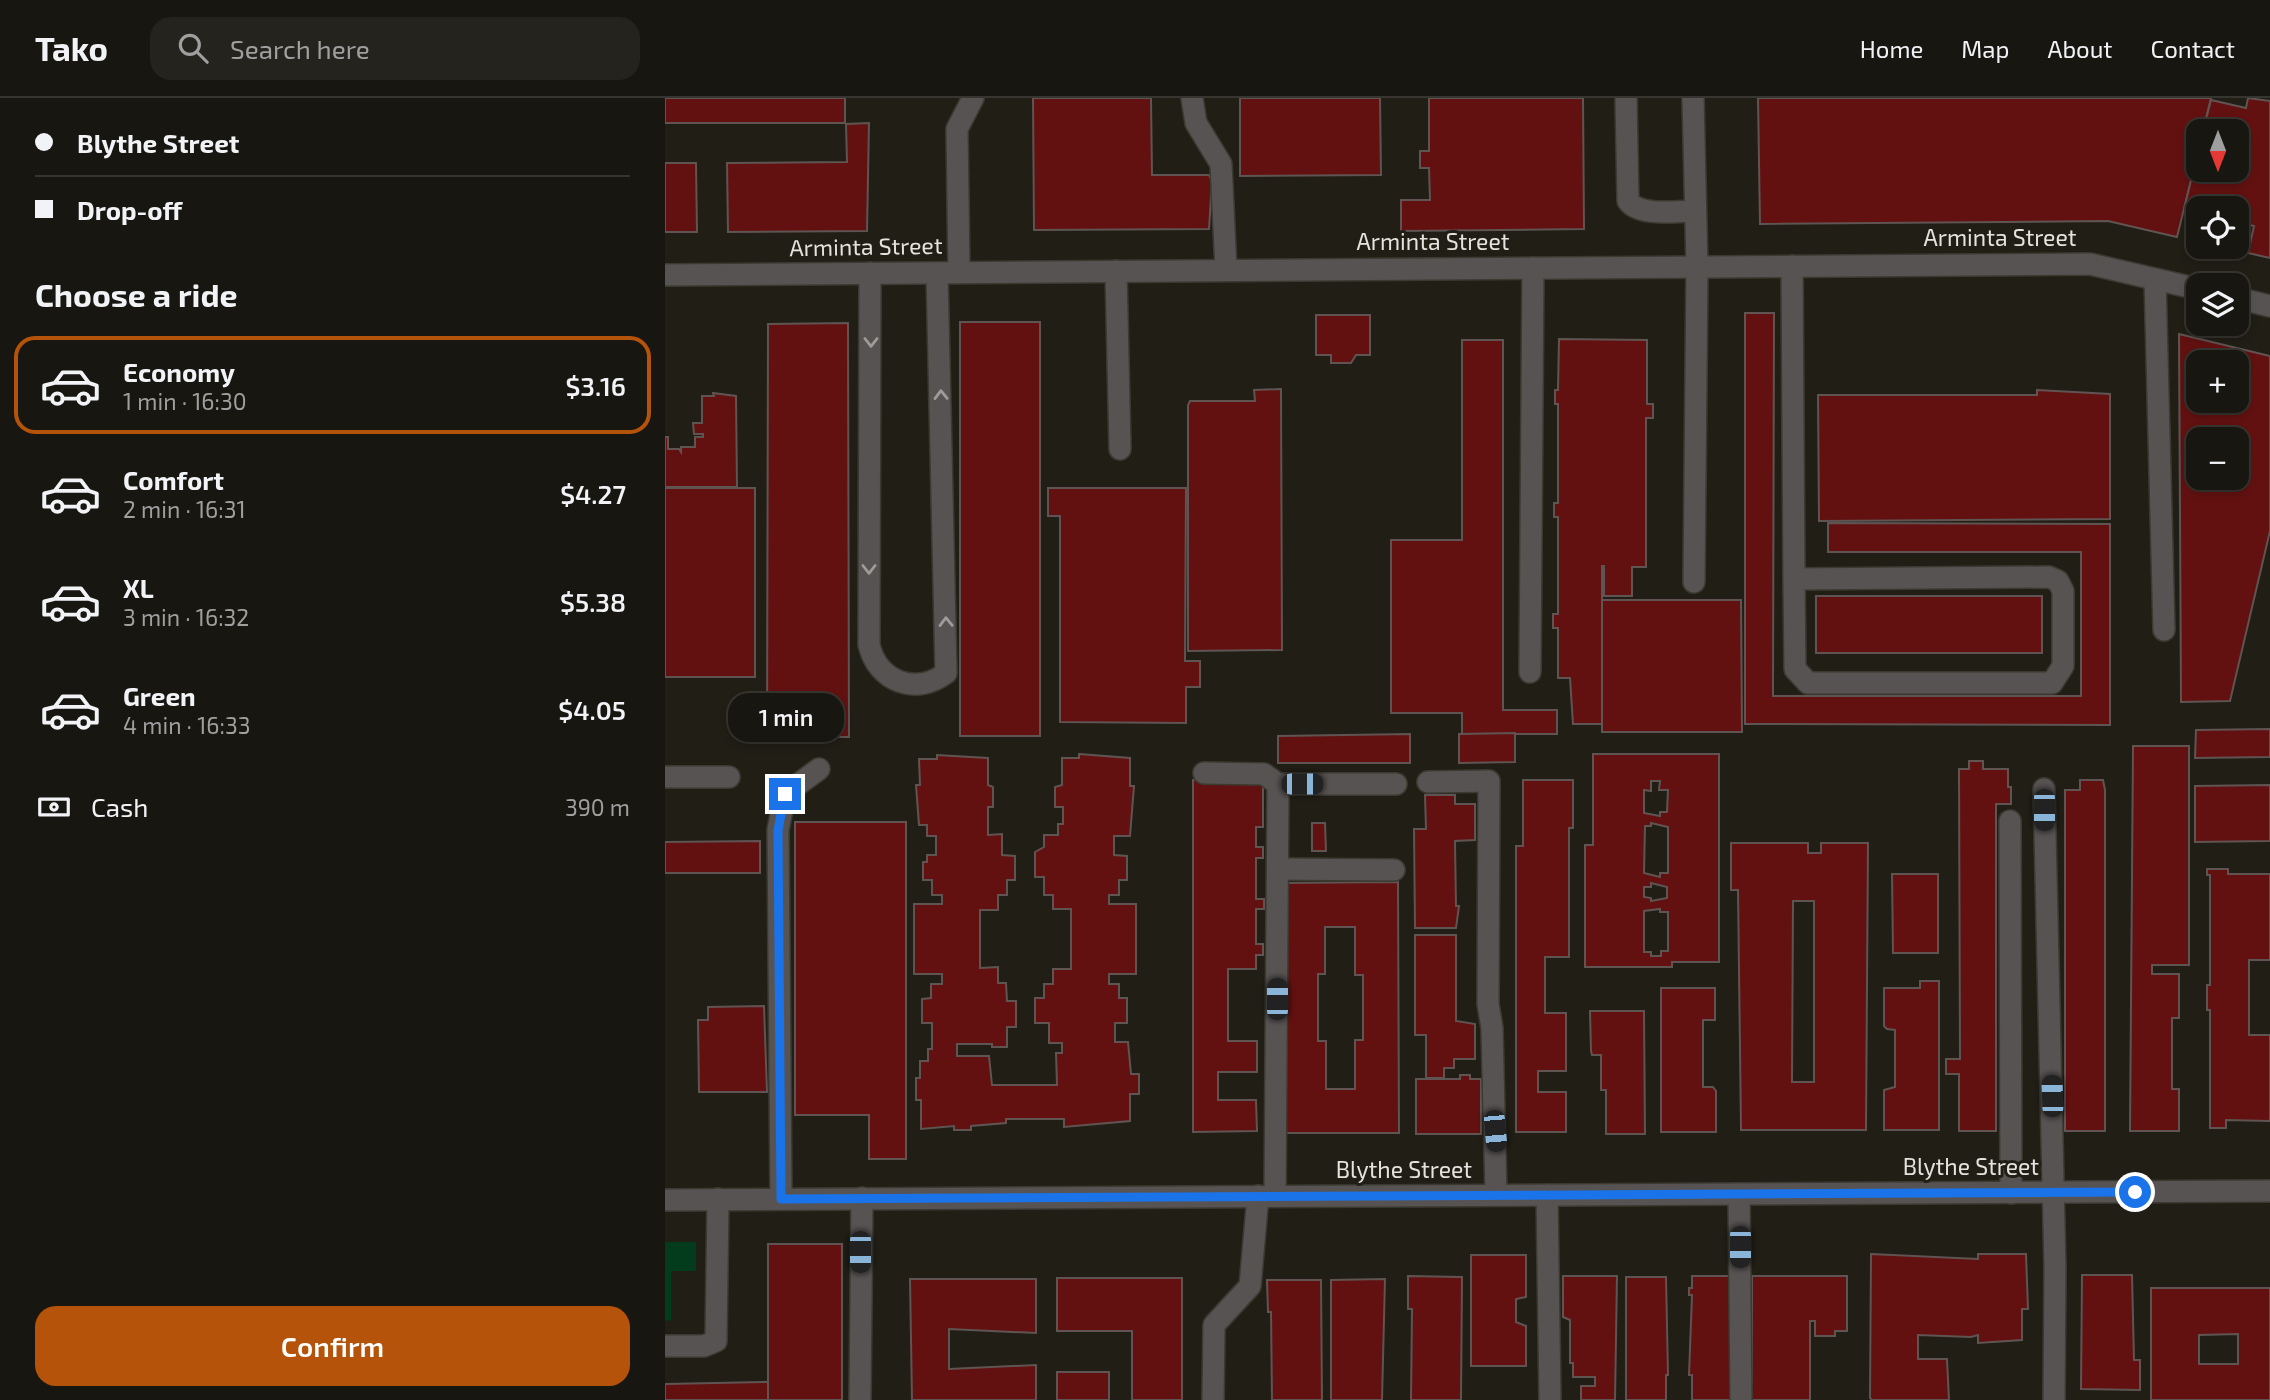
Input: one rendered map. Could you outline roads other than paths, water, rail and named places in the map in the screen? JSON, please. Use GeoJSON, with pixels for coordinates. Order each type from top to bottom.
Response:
{"type":"FeatureCollection","features":[{"type":"Feature","properties":{"kind":"street"},"geometry":{"type":"LineString","coordinates":[[959,272],[957,129],[973,98]]}},
{"type":"Feature","properties":{"kind":"street"},"geometry":{"type":"LineString","coordinates":[[1192,98],[1195,123],[1221,164],[1226,270]]}},
{"type":"Feature","properties":{"kind":"street"},"geometry":{"type":"LineString","coordinates":[[1626,98],[1628,201],[1633,207],[1642,210],[1695,211]]}},
{"type":"Feature","properties":{"kind":"street"},"geometry":{"type":"LineString","coordinates":[[1693,98],[1697,267],[1694,582]]}},
{"type":"Feature","properties":{"kind":"street","name":"Arminta Street"},"geometry":{"type":"LineString","coordinates":[[665,275],[2090,264],[2186,286]]}},
{"type":"Feature","properties":{"kind":"street"},"geometry":{"type":"LineString","coordinates":[[1792,266],[1794,579],[1795,669],[1808,683],[2052,683],[2063,666],[2063,591],[2058,581],[2049,577],[1794,579]]}},
{"type":"Feature","properties":{"kind":"street"},"geometry":{"type":"LineString","coordinates":[[1530,672],[1533,268]]}},
{"type":"Feature","properties":{"kind":"street"},"geometry":{"type":"LineString","coordinates":[[1117,271],[1120,449]]}},
{"type":"Feature","properties":{"kind":"street"},"geometry":{"type":"LineString","coordinates":[[870,273],[869,645],[872,659],[882,671],[898,681],[913,685],[932,684],[946,673],[947,658],[937,273]]}},
{"type":"Feature","properties":{"kind":"street"},"geometry":{"type":"LineString","coordinates":[[2155,279],[2164,630]]}},
{"type":"Feature","properties":{"kind":"street"},"geometry":{"type":"LineString","coordinates":[[2249,301],[2270,306]]}},
{"type":"Feature","properties":{"kind":"street"},"geometry":{"type":"LineString","coordinates":[[781,1199],[778,830],[785,794],[819,769]]}},
{"type":"Feature","properties":{"kind":"street"},"geometry":{"type":"LineString","coordinates":[[1204,773],[1264,774],[1278,784],[1396,783]]}},
{"type":"Feature","properties":{"kind":"street"},"geometry":{"type":"LineString","coordinates":[[665,777],[729,777]]}},
{"type":"Feature","properties":{"kind":"street"},"geometry":{"type":"LineString","coordinates":[[1428,782],[1489,782],[1488,1004],[1492,1028],[1496,1195]]}},
{"type":"Feature","properties":{"kind":"street"},"geometry":{"type":"LineString","coordinates":[[1213,1400],[1214,1325],[1251,1286],[1267,1196],[1278,784]]}},
{"type":"Feature","properties":{"kind":"street"},"geometry":{"type":"LineString","coordinates":[[2044,789],[2054,1192],[2054,1400]]}},
{"type":"Feature","properties":{"kind":"street"},"geometry":{"type":"LineString","coordinates":[[2010,821],[2011,1193]]}},
{"type":"Feature","properties":{"kind":"street"},"geometry":{"type":"LineString","coordinates":[[1277,869],[1394,870]]}},
{"type":"Feature","properties":{"kind":"street","name":"Blythe Street"},"geometry":{"type":"LineString","coordinates":[[665,1200],[2270,1191]]}},
{"type":"Feature","properties":{"kind":"street"},"geometry":{"type":"LineString","coordinates":[[1739,1194],[1741,1400]]}},
{"type":"Feature","properties":{"kind":"street"},"geometry":{"type":"LineString","coordinates":[[1547,1195],[1550,1400]]}},
{"type":"Feature","properties":{"kind":"street"},"geometry":{"type":"LineString","coordinates":[[860,1400],[862,1198]]}},
{"type":"Feature","properties":{"kind":"street"},"geometry":{"type":"LineString","coordinates":[[665,1346],[709,1346],[716,1340],[717,1199]]}},
{"type":"Feature","properties":{"kind":"street"},"geometry":{"type":"LineString","coordinates":[[665,1333],[717,1332]]}}]}
